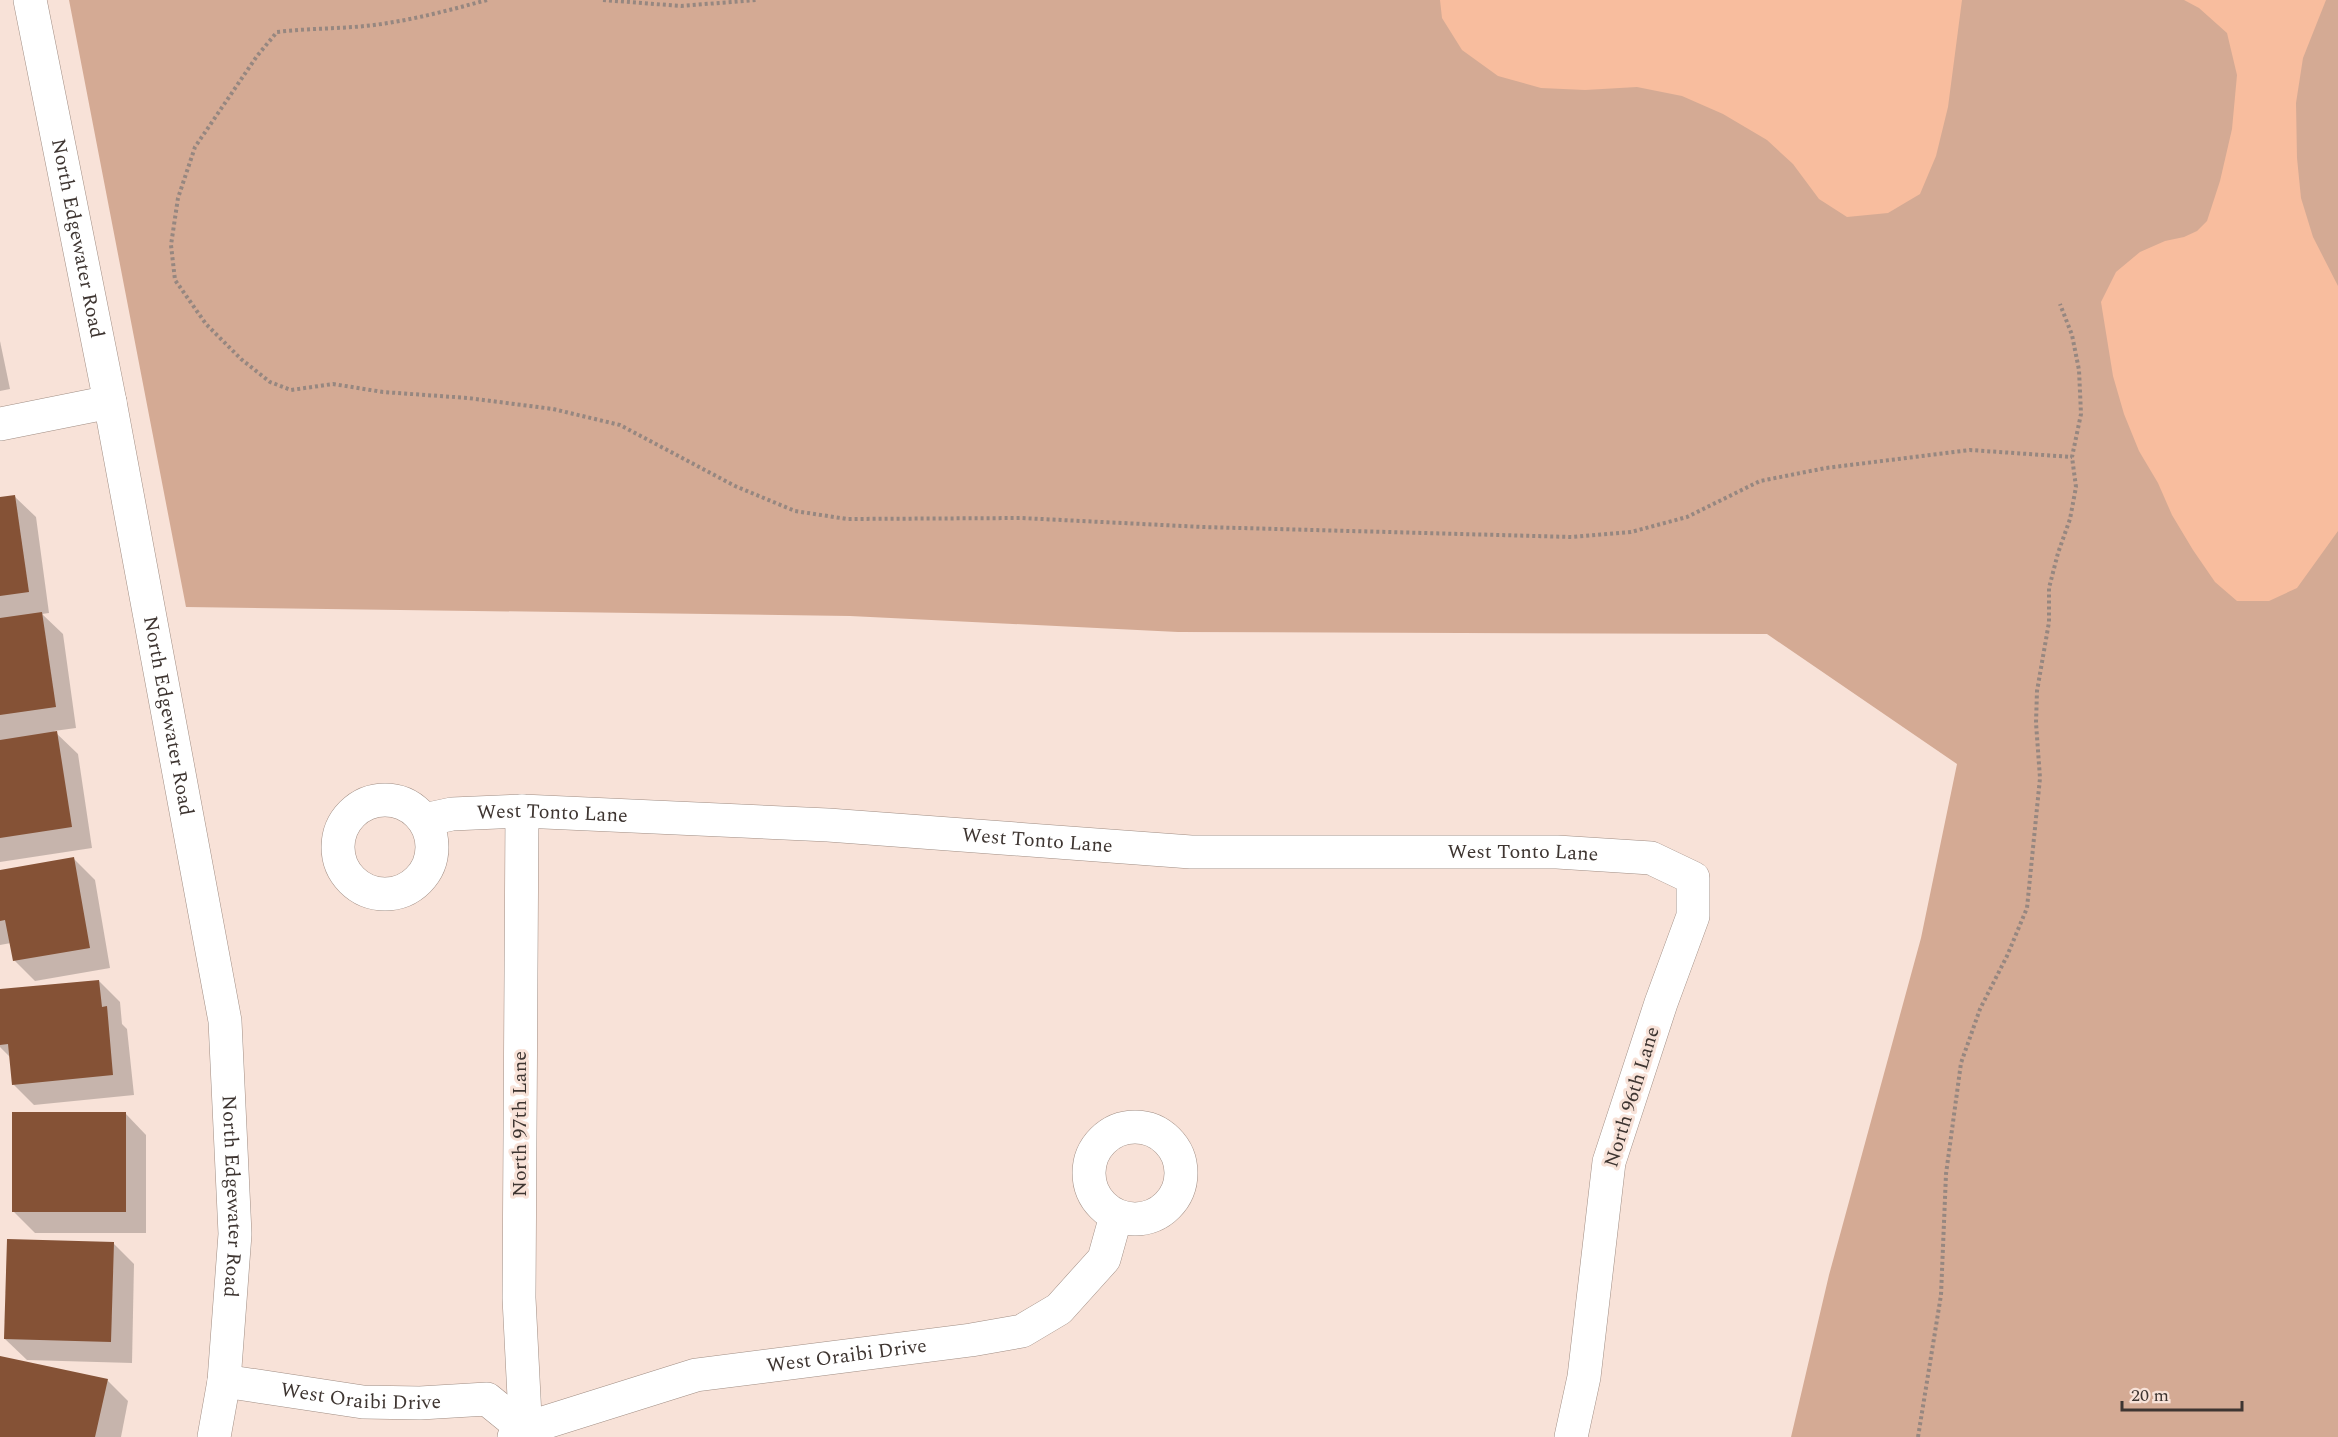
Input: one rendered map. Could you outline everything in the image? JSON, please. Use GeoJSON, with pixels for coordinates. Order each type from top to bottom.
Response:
{"type":"FeatureCollection","features":[{"type":"Feature","properties":{"kind":"street","name":"North Edgewater Road"},"geometry":{"type":"LineString","coordinates":[[30,0],[110,402],[225,1022],[235,1234],[224,1381],[214,1437]]}},
{"type":"Feature","properties":{"kind":"street"},"geometry":{"type":"LineString","coordinates":[[0,424],[110,402]]}},
{"type":"Feature","properties":{"kind":"street","name":"West Tonto Lane"},"geometry":{"type":"LineString","coordinates":[[424,820],[452,814],[522,811],[828,825],[1191,852],[1557,852],[1651,858]]}},
{"type":"Feature","properties":{"kind":"street","name":"North 97th Lane"},"geometry":{"type":"LineString","coordinates":[[521,1434],[519,1298],[522,811]]}},
{"type":"Feature","properties":{"kind":"street","name":"North 96th Lane"},"geometry":{"type":"LineString","coordinates":[[1571,1437],[1584,1377],[1609,1162],[1661,1003],[1693,916],[1693,878],[1651,858]]}},
{"type":"Feature","properties":{"kind":"street","name":"West Oraibi Drive"},"geometry":{"type":"LineString","coordinates":[[224,1381],[363,1402],[420,1403],[487,1399],[521,1434],[696,1375],[971,1340],[1022,1331],[1059,1309],[1104,1259],[1116,1216]]}},
{"type":"Feature","properties":{"kind":"path"},"geometry":{"type":"LineString","coordinates":[[487,0],[428,16],[373,25],[278,32],[257,56],[195,147],[178,198],[171,245],[175,280],[206,324],[241,359],[270,382],[291,390],[333,384],[383,392],[468,398],[553,410],[620,425],[735,486],[795,511],[847,519],[1021,518],[1572,537],[1631,532],[1687,517],[1760,481],[1826,468],[1970,450],[2072,457]]}},
{"type":"Feature","properties":{"kind":"path"},"geometry":{"type":"LineString","coordinates":[[603,0],[681,6],[756,0]]}},
{"type":"Feature","properties":{"kind":"path"},"geometry":{"type":"LineString","coordinates":[[1918,1437],[1941,1295],[1946,1174],[1961,1063],[1980,1010],[2007,956],[2027,908],[2040,778],[2036,723],[2037,691],[2049,622],[2049,588],[2070,519],[2076,487],[2072,457],[2081,414],[2079,370],[2072,335],[2060,304]]}},
{"type":"Feature","properties":{"kind":"shaded area"},"geometry":{"type":"Polygon","coordinates":[[[69,0],[2338,0],[2338,1437],[1791,1437],[1829,1275],[1921,938],[1957,764],[1767,634],[1178,632],[850,616],[186,607],[69,0]]]}},
{"type":"Feature","properties":{"kind":"shaded area"},"geometry":{"type":"Polygon","coordinates":[[[1440,0],[1962,0],[1948,107],[1936,156],[1920,194],[1888,213],[1847,217],[1819,199],[1793,164],[1767,140],[1723,114],[1682,96],[1637,87],[1585,90],[1541,88],[1498,76],[1462,50],[1442,18],[1440,0]]]}},
{"type":"Feature","properties":{"kind":"shaded area"},"geometry":{"type":"Polygon","coordinates":[[[2184,0],[2326,0],[2303,58],[2296,103],[2297,158],[2301,198],[2313,237],[2338,286],[2338,531],[2297,588],[2269,601],[2237,601],[2215,582],[2172,515],[2158,483],[2139,451],[2124,414],[2113,376],[2101,302],[2116,272],[2140,252],[2197,231],[2207,221],[2220,181],[2232,129],[2237,75],[2227,33],[2199,8],[2184,0]]]}},
{"type":"Feature","properties":{"kind":"building"},"geometry":{"type":"Polygon","coordinates":[[[15,495],[29,592],[0,596],[0,497],[15,495]]]}},
{"type":"Feature","properties":{"kind":"building"},"geometry":{"type":"Polygon","coordinates":[[[42,612],[56,707],[0,715],[0,618],[42,612]]]}},
{"type":"Feature","properties":{"kind":"building"},"geometry":{"type":"Polygon","coordinates":[[[57,731],[72,827],[0,838],[0,740],[57,731]]]}},
{"type":"Feature","properties":{"kind":"building"},"geometry":{"type":"Polygon","coordinates":[[[74,857],[90,948],[13,961],[5,920],[0,921],[0,870],[74,857]]]}},
{"type":"Feature","properties":{"kind":"building"},"geometry":{"type":"Polygon","coordinates":[[[99,980],[102,1007],[107,1006],[113,1075],[12,1085],[8,1044],[0,1045],[0,989],[99,980]]]}},
{"type":"Feature","properties":{"kind":"building"},"geometry":{"type":"Polygon","coordinates":[[[12,1112],[126,1112],[126,1212],[12,1212],[12,1112]]]}},
{"type":"Feature","properties":{"kind":"building"},"geometry":{"type":"Polygon","coordinates":[[[7,1239],[114,1242],[111,1342],[4,1339],[7,1239]]]}},
{"type":"Feature","properties":{"kind":"building"},"geometry":{"type":"Polygon","coordinates":[[[0,1356],[108,1379],[95,1437],[0,1437],[0,1356]]]}}]}
